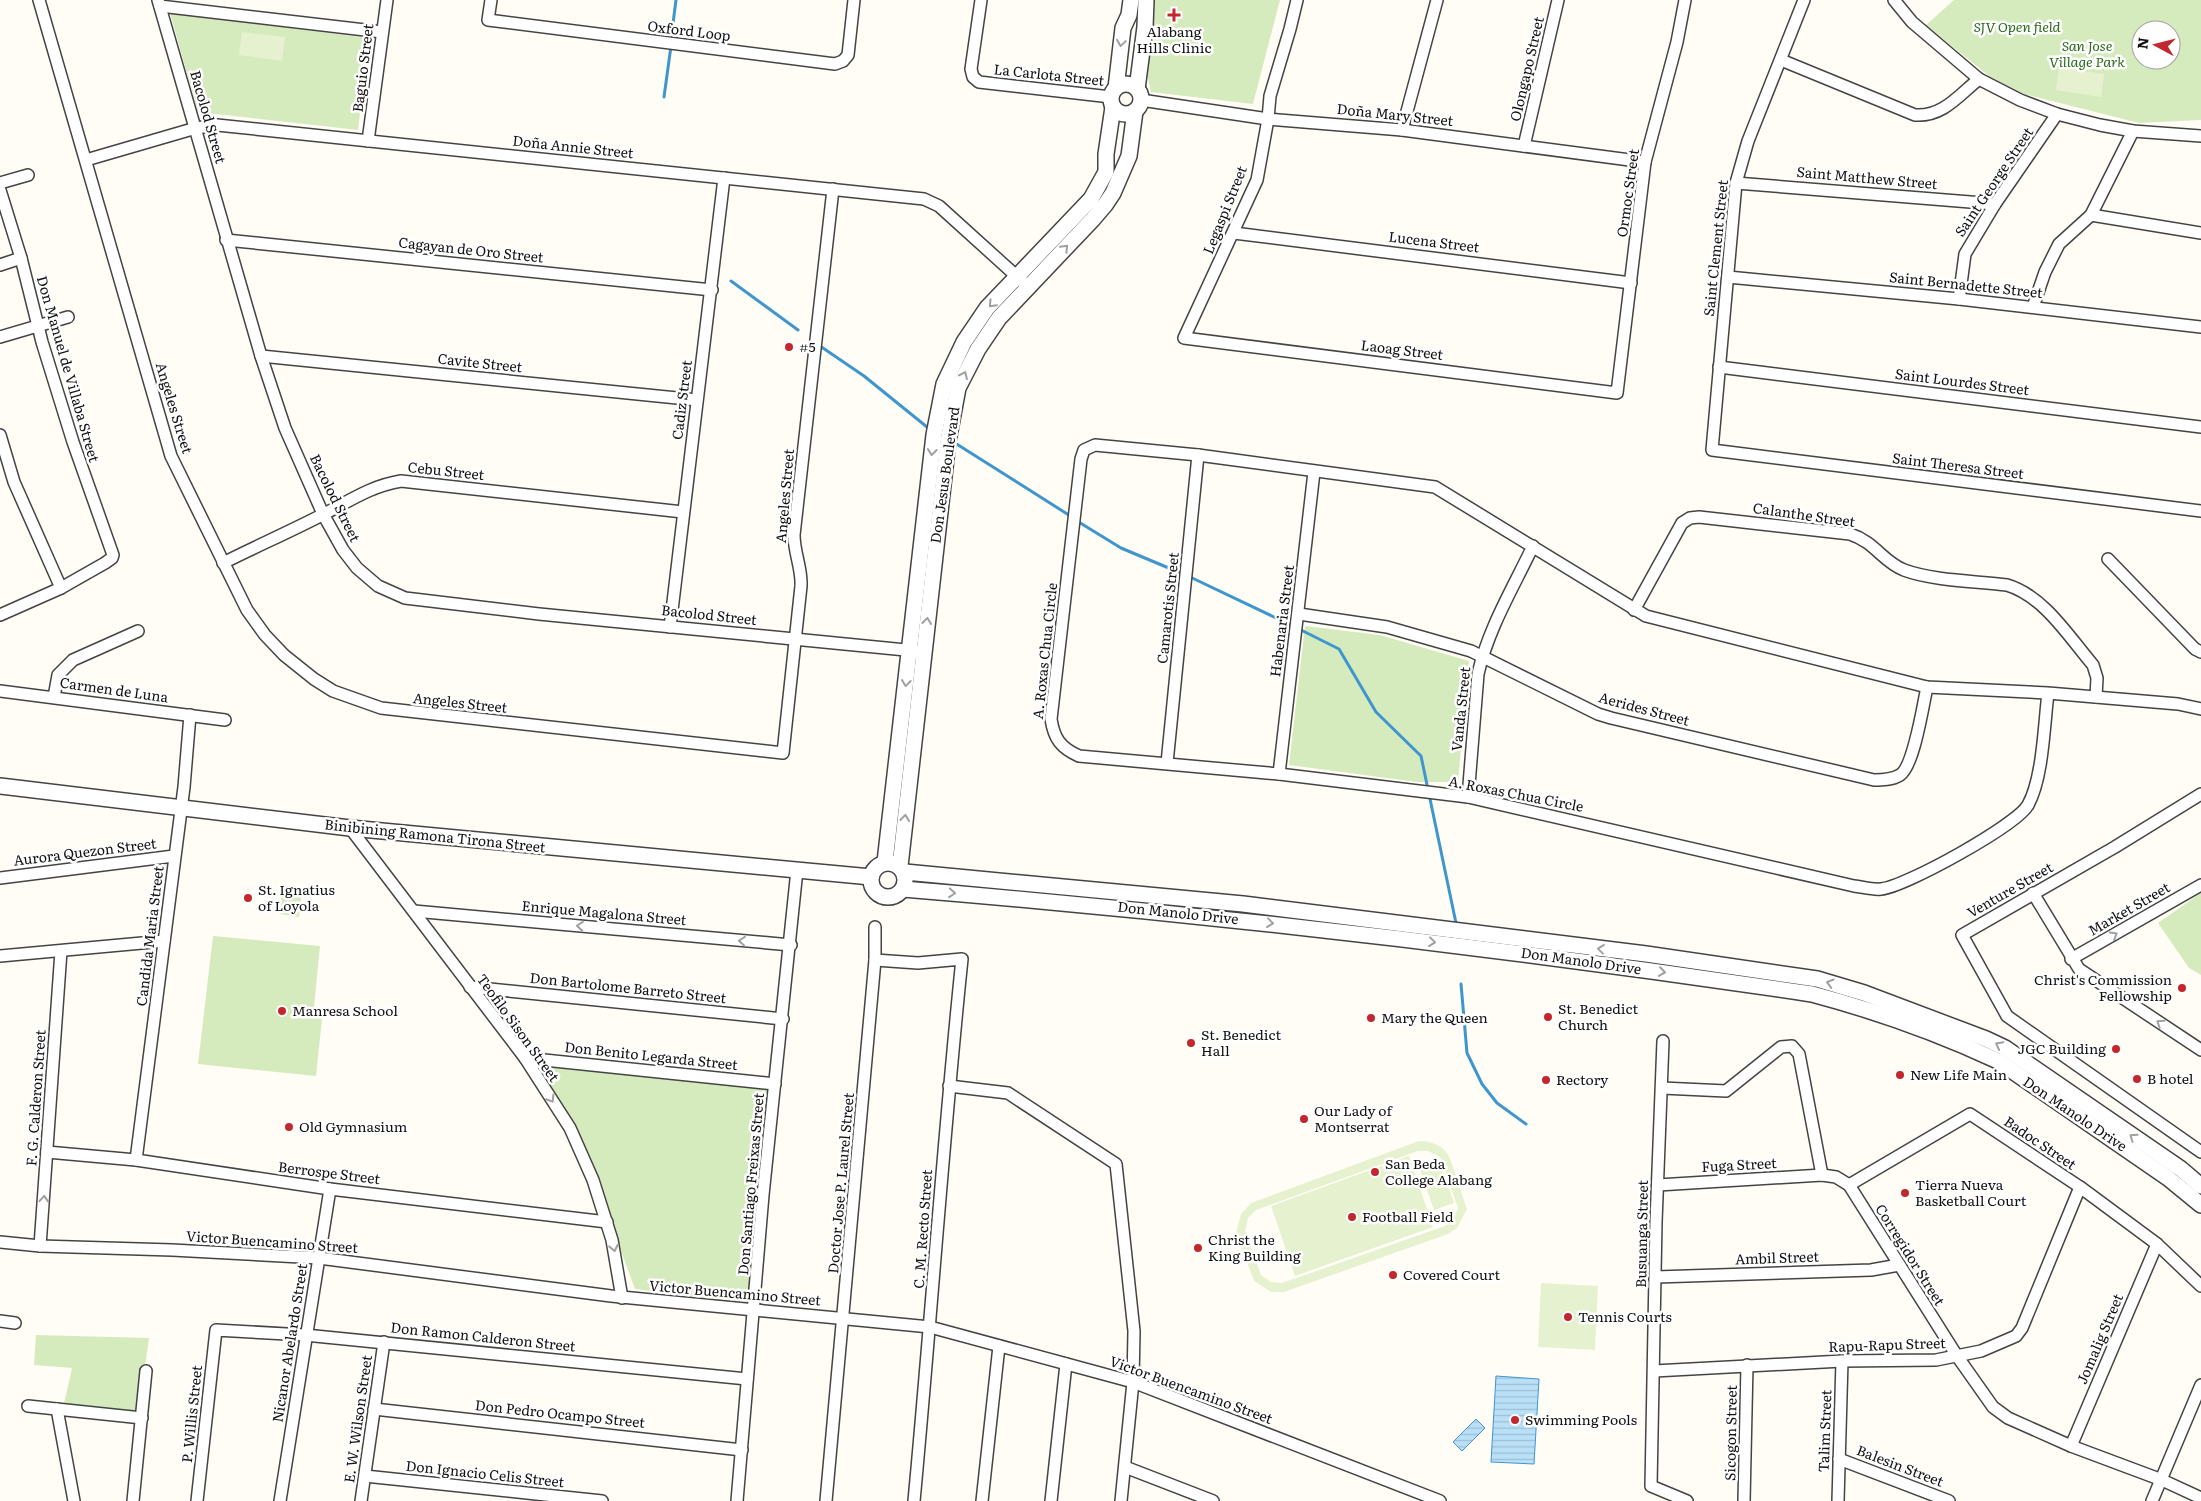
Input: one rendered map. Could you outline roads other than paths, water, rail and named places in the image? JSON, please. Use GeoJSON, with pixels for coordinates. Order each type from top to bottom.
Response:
{"type":"FeatureCollection","features":[{"type":"Feature","properties":{"kind":"street","name":"Angeles Street"},"geometry":{"type":"LineString","coordinates":[[39,0],[171,456],[247,610],[265,635],[284,655],[314,679],[333,691],[381,708],[783,753],[802,575],[794,545],[794,535],[833,189]]}},
{"type":"Feature","properties":{"kind":"street","name":"Baguio Street"},"geometry":{"type":"LineString","coordinates":[[368,141],[387,0]]}},
{"type":"Feature","properties":{"kind":"street","name":"Oxford Loop"},"geometry":{"type":"LineString","coordinates":[[491,0],[488,20],[835,64],[843,62],[848,55],[854,0]]}},
{"type":"Feature","properties":{"kind":"street","name":"La Carlota Street"},"geometry":{"type":"LineString","coordinates":[[981,0],[971,69],[973,76],[980,82],[1113,97]]}},
{"type":"Feature","properties":{"kind":"street","name":"Don Jesus Boulevard"},"geometry":{"type":"LineString","coordinates":[[896,867],[916,651],[948,441],[958,388],[983,341],[998,318],[1023,282],[1091,199],[1106,172],[1106,154],[1123,28],[1135,11],[1146,0]]}},
{"type":"Feature","properties":{"kind":"street","name":"Legaspi Street"},"geometry":{"type":"LineString","coordinates":[[1184,338],[1257,180],[1270,96],[1297,0]]}},
{"type":"Feature","properties":{"kind":"street"},"geometry":{"type":"LineString","coordinates":[[1402,130],[1437,0]]}},
{"type":"Feature","properties":{"kind":"street","name":"Olongapo Street"},"geometry":{"type":"LineString","coordinates":[[1524,146],[1558,0]]}},
{"type":"Feature","properties":{"kind":"street","name":"Ormoc Street"},"geometry":{"type":"LineString","coordinates":[[1617,393],[1645,162],[1677,42],[1685,0]]}},
{"type":"Feature","properties":{"kind":"street","name":"Saint Clement Street"},"geometry":{"type":"LineString","coordinates":[[1712,450],[1736,183],[1752,132],[1804,0]]}},
{"type":"Feature","properties":{"kind":"street"},"geometry":{"type":"LineString","coordinates":[[1894,0],[1912,22],[1979,79],[2011,96],[2057,114],[2133,131],[2201,136]]}},
{"type":"Feature","properties":{"kind":"street"},"geometry":{"type":"LineString","coordinates":[[159,3],[382,32]]}},
{"type":"Feature","properties":{"kind":"street","name":"Bacolod Street"},"geometry":{"type":"LineString","coordinates":[[159,3],[196,128],[226,240],[285,428],[323,514],[343,550],[357,568],[378,586],[405,598],[916,651]]}},
{"type":"Feature","properties":{"kind":"street","name":"Don Jesus Boulevard"},"geometry":{"type":"LineString","coordinates":[[1023,282],[1105,205],[1121,176],[1129,156],[1138,100],[1145,27],[1135,11]]}},
{"type":"Feature","properties":{"kind":"street"},"geometry":{"type":"LineString","coordinates":[[1781,60],[1915,115],[1927,116],[1938,113],[1979,79]]}},
{"type":"Feature","properties":{"kind":"street"},"geometry":{"type":"LineString","coordinates":[[1124,84],[1138,100],[1123,114],[1113,97],[1124,84]]}},
{"type":"Feature","properties":{"kind":"street","name":"Doña Mary Street"},"geometry":{"type":"LineString","coordinates":[[1138,100],[1268,118],[1402,130],[1645,162]]}},
{"type":"Feature","properties":{"kind":"street","name":"Saint George Street"},"geometry":{"type":"LineString","coordinates":[[1959,299],[1965,254],[1995,204],[2057,114]]}},
{"type":"Feature","properties":{"kind":"street","name":"Doña Annie Street"},"geometry":{"type":"LineString","coordinates":[[86,160],[196,128],[217,125],[833,189],[932,202],[1023,282]]}},
{"type":"Feature","properties":{"kind":"street"},"geometry":{"type":"LineString","coordinates":[[2033,307],[2045,272],[2059,244],[2091,216],[2133,131]]}},
{"type":"Feature","properties":{"kind":"street"},"geometry":{"type":"LineString","coordinates":[[1106,172],[1121,176]]}},
{"type":"Feature","properties":{"kind":"street"},"geometry":{"type":"LineString","coordinates":[[0,183],[28,175]]}},
{"type":"Feature","properties":{"kind":"street","name":"Cadiz Street"},"geometry":{"type":"LineString","coordinates":[[670,626],[724,178]]}},
{"type":"Feature","properties":{"kind":"street","name":"Saint Matthew Street"},"geometry":{"type":"LineString","coordinates":[[1736,183],[1995,204]]}},
{"type":"Feature","properties":{"kind":"street","name":"Don Manuel de Villaba Street"},"geometry":{"type":"LineString","coordinates":[[0,190],[21,258],[38,326],[86,483],[113,554],[112,558],[105,563],[61,588]]}},
{"type":"Feature","properties":{"kind":"street"},"geometry":{"type":"LineString","coordinates":[[2091,216],[2201,232]]}},
{"type":"Feature","properties":{"kind":"street","name":"Lucena Street"},"geometry":{"type":"LineString","coordinates":[[1234,233],[1631,283]]}},
{"type":"Feature","properties":{"kind":"street","name":"Cagayan de Oro Street"},"geometry":{"type":"LineString","coordinates":[[226,240],[712,290]]}},
{"type":"Feature","properties":{"kind":"street"},"geometry":{"type":"LineString","coordinates":[[0,264],[21,258]]}},
{"type":"Feature","properties":{"kind":"street","name":"Saint Bernadette Street"},"geometry":{"type":"LineString","coordinates":[[1728,277],[1959,299],[2201,327]]}},
{"type":"Feature","properties":{"kind":"street"},"geometry":{"type":"LineString","coordinates":[[0,337],[68,317]]}},
{"type":"Feature","properties":{"kind":"street","name":"Laoag Street"},"geometry":{"type":"LineString","coordinates":[[1184,338],[1617,393]]}},
{"type":"Feature","properties":{"kind":"street","name":"Cavite Street"},"geometry":{"type":"LineString","coordinates":[[261,356],[697,400]]}},
{"type":"Feature","properties":{"kind":"street","name":"Saint Lourdes Street"},"geometry":{"type":"LineString","coordinates":[[1719,366],[2201,427]]}},
{"type":"Feature","properties":{"kind":"street"},"geometry":{"type":"LineString","coordinates":[[0,436],[14,482],[61,588],[0,615]]}},
{"type":"Feature","properties":{"kind":"street","name":"A. Roxas Chua Circle"},"geometry":{"type":"LineString","coordinates":[[2048,693],[2036,782],[2027,807],[2013,820],[1975,844],[1907,882],[1881,889],[1854,886],[1468,796],[1279,774],[1079,756],[1066,750],[1056,740],[1051,719],[1081,459],[1084,450],[1095,445],[1198,455],[1435,487],[1646,616],[1928,687],[2048,693],[2178,704],[2201,709]]}},
{"type":"Feature","properties":{"kind":"street","name":"Saint Theresa Street"},"geometry":{"type":"LineString","coordinates":[[1712,450],[2201,511]]}},
{"type":"Feature","properties":{"kind":"street","name":"Camarotis Street"},"geometry":{"type":"LineString","coordinates":[[1167,764],[1198,455]]}},
{"type":"Feature","properties":{"kind":"street","name":"Habenaria Street"},"geometry":{"type":"LineString","coordinates":[[1279,774],[1314,472]]}},
{"type":"Feature","properties":{"kind":"street","name":"Cebu Street"},"geometry":{"type":"LineString","coordinates":[[223,563],[323,514],[370,488],[401,481],[683,512]]}},
{"type":"Feature","properties":{"kind":"street","name":"Calanthe Street"},"geometry":{"type":"LineString","coordinates":[[1634,610],[1682,523],[1690,518],[1699,517],[1850,534],[1863,538],[1902,569],[1921,575],[2007,585],[2020,589],[2037,600],[2093,665],[2097,678],[2096,697]]}},
{"type":"Feature","properties":{"kind":"street","name":"Vanda Street"},"geometry":{"type":"LineString","coordinates":[[1468,796],[1478,674],[1482,656],[1533,546]]}},
{"type":"Feature","properties":{"kind":"street"},"geometry":{"type":"LineString","coordinates":[[2108,559],[2195,649],[2201,652]]}},
{"type":"Feature","properties":{"kind":"street","name":"Aerides Street"},"geometry":{"type":"LineString","coordinates":[[1297,623],[1387,627],[1482,656],[1598,714],[1874,780],[1888,779],[1901,774],[1911,759],[1928,687]]}},
{"type":"Feature","properties":{"kind":"street"},"geometry":{"type":"LineString","coordinates":[[54,697],[58,676],[73,660],[138,631]]}},
{"type":"Feature","properties":{"kind":"street","name":"Carmen de Luna"},"geometry":{"type":"LineString","coordinates":[[0,691],[224,720]]}},
{"type":"Feature","properties":{"kind":"street","name":"Candida Maria Street"},"geometry":{"type":"LineString","coordinates":[[136,1160],[181,808],[190,715]]}},
{"type":"Feature","properties":{"kind":"street","name":"Binibining Ramona Tirona Street"},"geometry":{"type":"LineString","coordinates":[[0,786],[350,828],[871,877]]}},
{"type":"Feature","properties":{"kind":"street","name":"Venture Street"},"geometry":{"type":"LineString","coordinates":[[2201,794],[2115,847],[1962,935],[2007,1016],[2201,1152]]}},
{"type":"Feature","properties":{"kind":"street","name":"Teofilo Sison Street"},"geometry":{"type":"LineString","coordinates":[[350,828],[525,1058],[578,1144],[593,1180],[607,1222],[622,1298]]}},
{"type":"Feature","properties":{"kind":"street","name":"Aurora Quezon Street"},"geometry":{"type":"LineString","coordinates":[[0,878],[174,856]]}},
{"type":"Feature","properties":{"kind":"street"},"geometry":{"type":"LineString","coordinates":[[878,865],[896,867],[906,881],[903,889],[896,896],[887,898],[878,894],[872,886],[871,877],[878,865]]}},
{"type":"Feature","properties":{"kind":"street","name":"Don Manolo Drive"},"geometry":{"type":"LineString","coordinates":[[896,867],[1181,898],[1341,924],[1862,1000]]}},
{"type":"Feature","properties":{"kind":"street","name":"Don Santiago Freixas Street"},"geometry":{"type":"LineString","coordinates":[[737,1501],[775,1084],[791,945],[797,870]]}},
{"type":"Feature","properties":{"kind":"street","name":"Market Street"},"geometry":{"type":"LineString","coordinates":[[2071,959],[2201,885]]}},
{"type":"Feature","properties":{"kind":"street","name":"Don Manolo Drive"},"geometry":{"type":"LineString","coordinates":[[903,889],[1097,905],[1179,915],[1341,924],[1646,954],[1817,979],[1998,1061],[2152,1158],[2201,1186]]}},
{"type":"Feature","properties":{"kind":"street"},"geometry":{"type":"LineString","coordinates":[[2033,893],[2071,959],[2079,969],[2201,1050]]}},
{"type":"Feature","properties":{"kind":"street"},"geometry":{"type":"LineString","coordinates":[[1179,915],[1181,898]]}},
{"type":"Feature","properties":{"kind":"street","name":"Enrique Magalona Street"},"geometry":{"type":"LineString","coordinates":[[414,912],[791,945]]}},
{"type":"Feature","properties":{"kind":"street","name":"Doctor Jose P. Laurel Street"},"geometry":{"type":"LineString","coordinates":[[826,1501],[875,960],[875,927]]}},
{"type":"Feature","properties":{"kind":"street"},"geometry":{"type":"LineString","coordinates":[[0,956],[164,941]]}},
{"type":"Feature","properties":{"kind":"street","name":"F. G. Calderon Street"},"geometry":{"type":"LineString","coordinates":[[40,1246],[61,951]]}},
{"type":"Feature","properties":{"kind":"street"},"geometry":{"type":"LineString","coordinates":[[1640,968],[1646,954]]}},
{"type":"Feature","properties":{"kind":"street","name":"C. M. Recto Street"},"geometry":{"type":"LineString","coordinates":[[875,960],[918,963],[962,960],[949,1086],[914,1501]]}},
{"type":"Feature","properties":{"kind":"street","name":"Don Bartolome Barreto Street"},"geometry":{"type":"LineString","coordinates":[[470,987],[783,1018]]}},
{"type":"Feature","properties":{"kind":"street","name":"Busuanga Street"},"geometry":{"type":"LineString","coordinates":[[1663,1041],[1656,1222],[1651,1486],[1687,1501]]}},
{"type":"Feature","properties":{"kind":"street"},"geometry":{"type":"LineString","coordinates":[[1662,1088],[1726,1091],[1781,1047],[1792,1046],[1798,1054],[1822,1176],[1836,1177],[1849,1185]]}},
{"type":"Feature","properties":{"kind":"street","name":"Don Benito Legarda Street"},"geometry":{"type":"LineString","coordinates":[[525,1058],[775,1084]]}},
{"type":"Feature","properties":{"kind":"street"},"geometry":{"type":"LineString","coordinates":[[949,1086],[1008,1093],[1116,1164],[1134,1331],[1133,1382],[1121,1501]]}},
{"type":"Feature","properties":{"kind":"street","name":"Badoc Street"},"geometry":{"type":"LineString","coordinates":[[1849,1185],[1970,1114],[2080,1187],[2157,1244],[2201,1286]]}},
{"type":"Feature","properties":{"kind":"street","name":"Berrospe Street"},"geometry":{"type":"LineString","coordinates":[[47,1152],[136,1160],[330,1189],[607,1222]]}},
{"type":"Feature","properties":{"kind":"street","name":"Don Manolo Drive"},"geometry":{"type":"LineString","coordinates":[[2152,1158],[2201,1206]]}},
{"type":"Feature","properties":{"kind":"street","name":"Fuga Street"},"geometry":{"type":"LineString","coordinates":[[1658,1185],[1822,1176]]}},
{"type":"Feature","properties":{"kind":"street","name":"Corregidor Street"},"geometry":{"type":"LineString","coordinates":[[1849,1185],[1957,1356],[1993,1408],[2008,1418],[2071,1446],[2162,1480],[2201,1498]]}},
{"type":"Feature","properties":{"kind":"street","name":"Rapu-Rapu Street"},"geometry":{"type":"LineString","coordinates":[[1654,1370],[1842,1361],[1936,1360],[1981,1351],[2016,1336],[2027,1316],[2080,1187]]}},
{"type":"Feature","properties":{"kind":"street","name":"Nicanor Abelardo Street"},"geometry":{"type":"LineString","coordinates":[[280,1501],[305,1335],[330,1189]]}},
{"type":"Feature","properties":{"kind":"street","name":"Victor Buencamino Street"},"geometry":{"type":"LineString","coordinates":[[0,1242],[40,1246],[172,1250],[319,1258],[622,1298],[930,1327],[1133,1382],[1440,1501]]}},
{"type":"Feature","properties":{"kind":"street","name":"Jomalig Street"},"geometry":{"type":"LineString","coordinates":[[2071,1446],[2157,1244]]}},
{"type":"Feature","properties":{"kind":"street","name":"Ambil Street"},"geometry":{"type":"LineString","coordinates":[[1656,1277],[1870,1270],[1899,1265]]}},
{"type":"Feature","properties":{"kind":"street"},"geometry":{"type":"LineString","coordinates":[[0,1321],[15,1323]]}},
{"type":"Feature","properties":{"kind":"street","name":"Don Ramon Calderon Street"},"geometry":{"type":"LineString","coordinates":[[216,1330],[384,1342],[747,1379]]}},
{"type":"Feature","properties":{"kind":"street","name":"P. Willis Street"},"geometry":{"type":"LineString","coordinates":[[197,1501],[216,1330]]}},
{"type":"Feature","properties":{"kind":"street","name":"E. W. Wilson Street"},"geometry":{"type":"LineString","coordinates":[[361,1501],[384,1342]]}},
{"type":"Feature","properties":{"kind":"street"},"geometry":{"type":"LineString","coordinates":[[982,1501],[999,1346]]}},
{"type":"Feature","properties":{"kind":"street","name":"Talim Street"},"geometry":{"type":"LineString","coordinates":[[1838,1501],[1842,1361]]}},
{"type":"Feature","properties":{"kind":"street"},"geometry":{"type":"LineString","coordinates":[[1051,1501],[1066,1364]]}},
{"type":"Feature","properties":{"kind":"street","name":"Sicogon Street"},"geometry":{"type":"LineString","coordinates":[[1744,1501],[1747,1365]]}},
{"type":"Feature","properties":{"kind":"street"},"geometry":{"type":"LineString","coordinates":[[133,1501],[146,1371]]}},
{"type":"Feature","properties":{"kind":"street"},"geometry":{"type":"LineString","coordinates":[[2152,1501],[2201,1385]]}},
{"type":"Feature","properties":{"kind":"street"},"geometry":{"type":"LineString","coordinates":[[28,1406],[142,1418]]}},
{"type":"Feature","properties":{"kind":"street"},"geometry":{"type":"LineString","coordinates":[[57,1408],[74,1501]]}},
{"type":"Feature","properties":{"kind":"street","name":"Don Pedro Ocampo Street"},"geometry":{"type":"LineString","coordinates":[[374,1408],[742,1450]]}},
{"type":"Feature","properties":{"kind":"street","name":"Balesin Street"},"geometry":{"type":"LineString","coordinates":[[1839,1459],[1949,1501]]}},
{"type":"Feature","properties":{"kind":"street"},"geometry":{"type":"LineString","coordinates":[[1125,1467],[1213,1501]]}},
{"type":"Feature","properties":{"kind":"street","name":"Don Ignacio Celis Street"},"geometry":{"type":"LineString","coordinates":[[365,1476],[602,1501]]}},
{"type":"Feature","properties":{"kind":"water","name":"Swimming Pools"},"geometry":{"type":"Polygon","coordinates":[[[1496,1376],[1539,1379],[1534,1464],[1491,1462],[1496,1376]]]}},
{"type":"Feature","properties":{"kind":"water"},"geometry":{"type":"Polygon","coordinates":[[[1476,1419],[1485,1428],[1462,1451],[1453,1442],[1476,1419]]]}},
{"type":"Feature","properties":{"kind":"waterway"},"geometry":{"type":"LineString","coordinates":[[671,39],[676,0]]}},
{"type":"Feature","properties":{"kind":"waterway"},"geometry":{"type":"LineString","coordinates":[[664,97],[671,46]]}},
{"type":"Feature","properties":{"kind":"waterway"},"geometry":{"type":"LineString","coordinates":[[731,281],[798,330]]}},
{"type":"Feature","properties":{"kind":"waterway"},"geometry":{"type":"LineString","coordinates":[[820,346],[864,376],[927,427]]}},
{"type":"Feature","properties":{"kind":"waterway"},"geometry":{"type":"LineString","coordinates":[[955,443],[1072,517]]}},
{"type":"Feature","properties":{"kind":"waterway"},"geometry":{"type":"LineString","coordinates":[[1077,521],[1121,548],[1183,574]]}},
{"type":"Feature","properties":{"kind":"waterway"},"geometry":{"type":"LineString","coordinates":[[1188,576],[1293,626]]}},
{"type":"Feature","properties":{"kind":"waterway"},"geometry":{"type":"LineString","coordinates":[[1299,629],[1339,649],[1376,712],[1421,756],[1456,923]]}},
{"type":"Feature","properties":{"kind":"waterway"},"geometry":{"type":"LineString","coordinates":[[1461,984],[1467,1053],[1482,1084],[1497,1103],[1526,1124]]}},
{"type":"Feature","properties":{"kind":"place","name":"Alabang Hills Clinic"},"geometry":{"type":"Point","coordinates":[1174,15]}},
{"type":"Feature","properties":{"kind":"place","name":"#5"},"geometry":{"type":"Point","coordinates":[789,347]}},
{"type":"Feature","properties":{"kind":"place","name":"St. Ignatius of Loyola"},"geometry":{"type":"Point","coordinates":[248,898]}},
{"type":"Feature","properties":{"kind":"place","name":"Christ's Commission Fellowship"},"geometry":{"type":"Point","coordinates":[2182,988]}},
{"type":"Feature","properties":{"kind":"place","name":"Manresa School"},"geometry":{"type":"Point","coordinates":[282,1011]}},
{"type":"Feature","properties":{"kind":"place","name":"St. Benedict Church"},"geometry":{"type":"Point","coordinates":[1548,1017]}},
{"type":"Feature","properties":{"kind":"place","name":"Mary the Queen"},"geometry":{"type":"Point","coordinates":[1371,1018]}},
{"type":"Feature","properties":{"kind":"place","name":"St. Benedict Hall"},"geometry":{"type":"Point","coordinates":[1191,1043]}},
{"type":"Feature","properties":{"kind":"place","name":"JGC Building"},"geometry":{"type":"Point","coordinates":[2116,1049]}},
{"type":"Feature","properties":{"kind":"place","name":"New Life Main"},"geometry":{"type":"Point","coordinates":[1900,1075]}},
{"type":"Feature","properties":{"kind":"place","name":"B hotel"},"geometry":{"type":"Point","coordinates":[2137,1079]}},
{"type":"Feature","properties":{"kind":"place","name":"Rectory"},"geometry":{"type":"Point","coordinates":[1546,1080]}},
{"type":"Feature","properties":{"kind":"place","name":"Our Lady of Montserrat"},"geometry":{"type":"Point","coordinates":[1304,1119]}},
{"type":"Feature","properties":{"kind":"place","name":"Old Gymnasium"},"geometry":{"type":"Point","coordinates":[289,1127]}},
{"type":"Feature","properties":{"kind":"place","name":"San Beda College Alabang"},"geometry":{"type":"Point","coordinates":[1375,1172]}},
{"type":"Feature","properties":{"kind":"place","name":"Tierra Nueva Basketball Court"},"geometry":{"type":"Point","coordinates":[1905,1193]}},
{"type":"Feature","properties":{"kind":"place","name":"Football Field"},"geometry":{"type":"Point","coordinates":[1352,1217]}},
{"type":"Feature","properties":{"kind":"place","name":"Christ the King Building"},"geometry":{"type":"Point","coordinates":[1198,1248]}},
{"type":"Feature","properties":{"kind":"place","name":"Covered Court"},"geometry":{"type":"Point","coordinates":[1393,1275]}},
{"type":"Feature","properties":{"kind":"place","name":"Tennis Courts"},"geometry":{"type":"Point","coordinates":[1568,1317]}},
{"type":"Feature","properties":{"kind":"place","name":"Swimming Pools"},"geometry":{"type":"Point","coordinates":[1515,1420]}},
{"type":"Feature","properties":{"kind":"park label","name":"SJV Open field"},"geometry":{"type":"Point","coordinates":[2017,27]}},
{"type":"Feature","properties":{"kind":"park label","name":"San Jose Village Park"},"geometry":{"type":"Point","coordinates":[2087,54]}}]}
